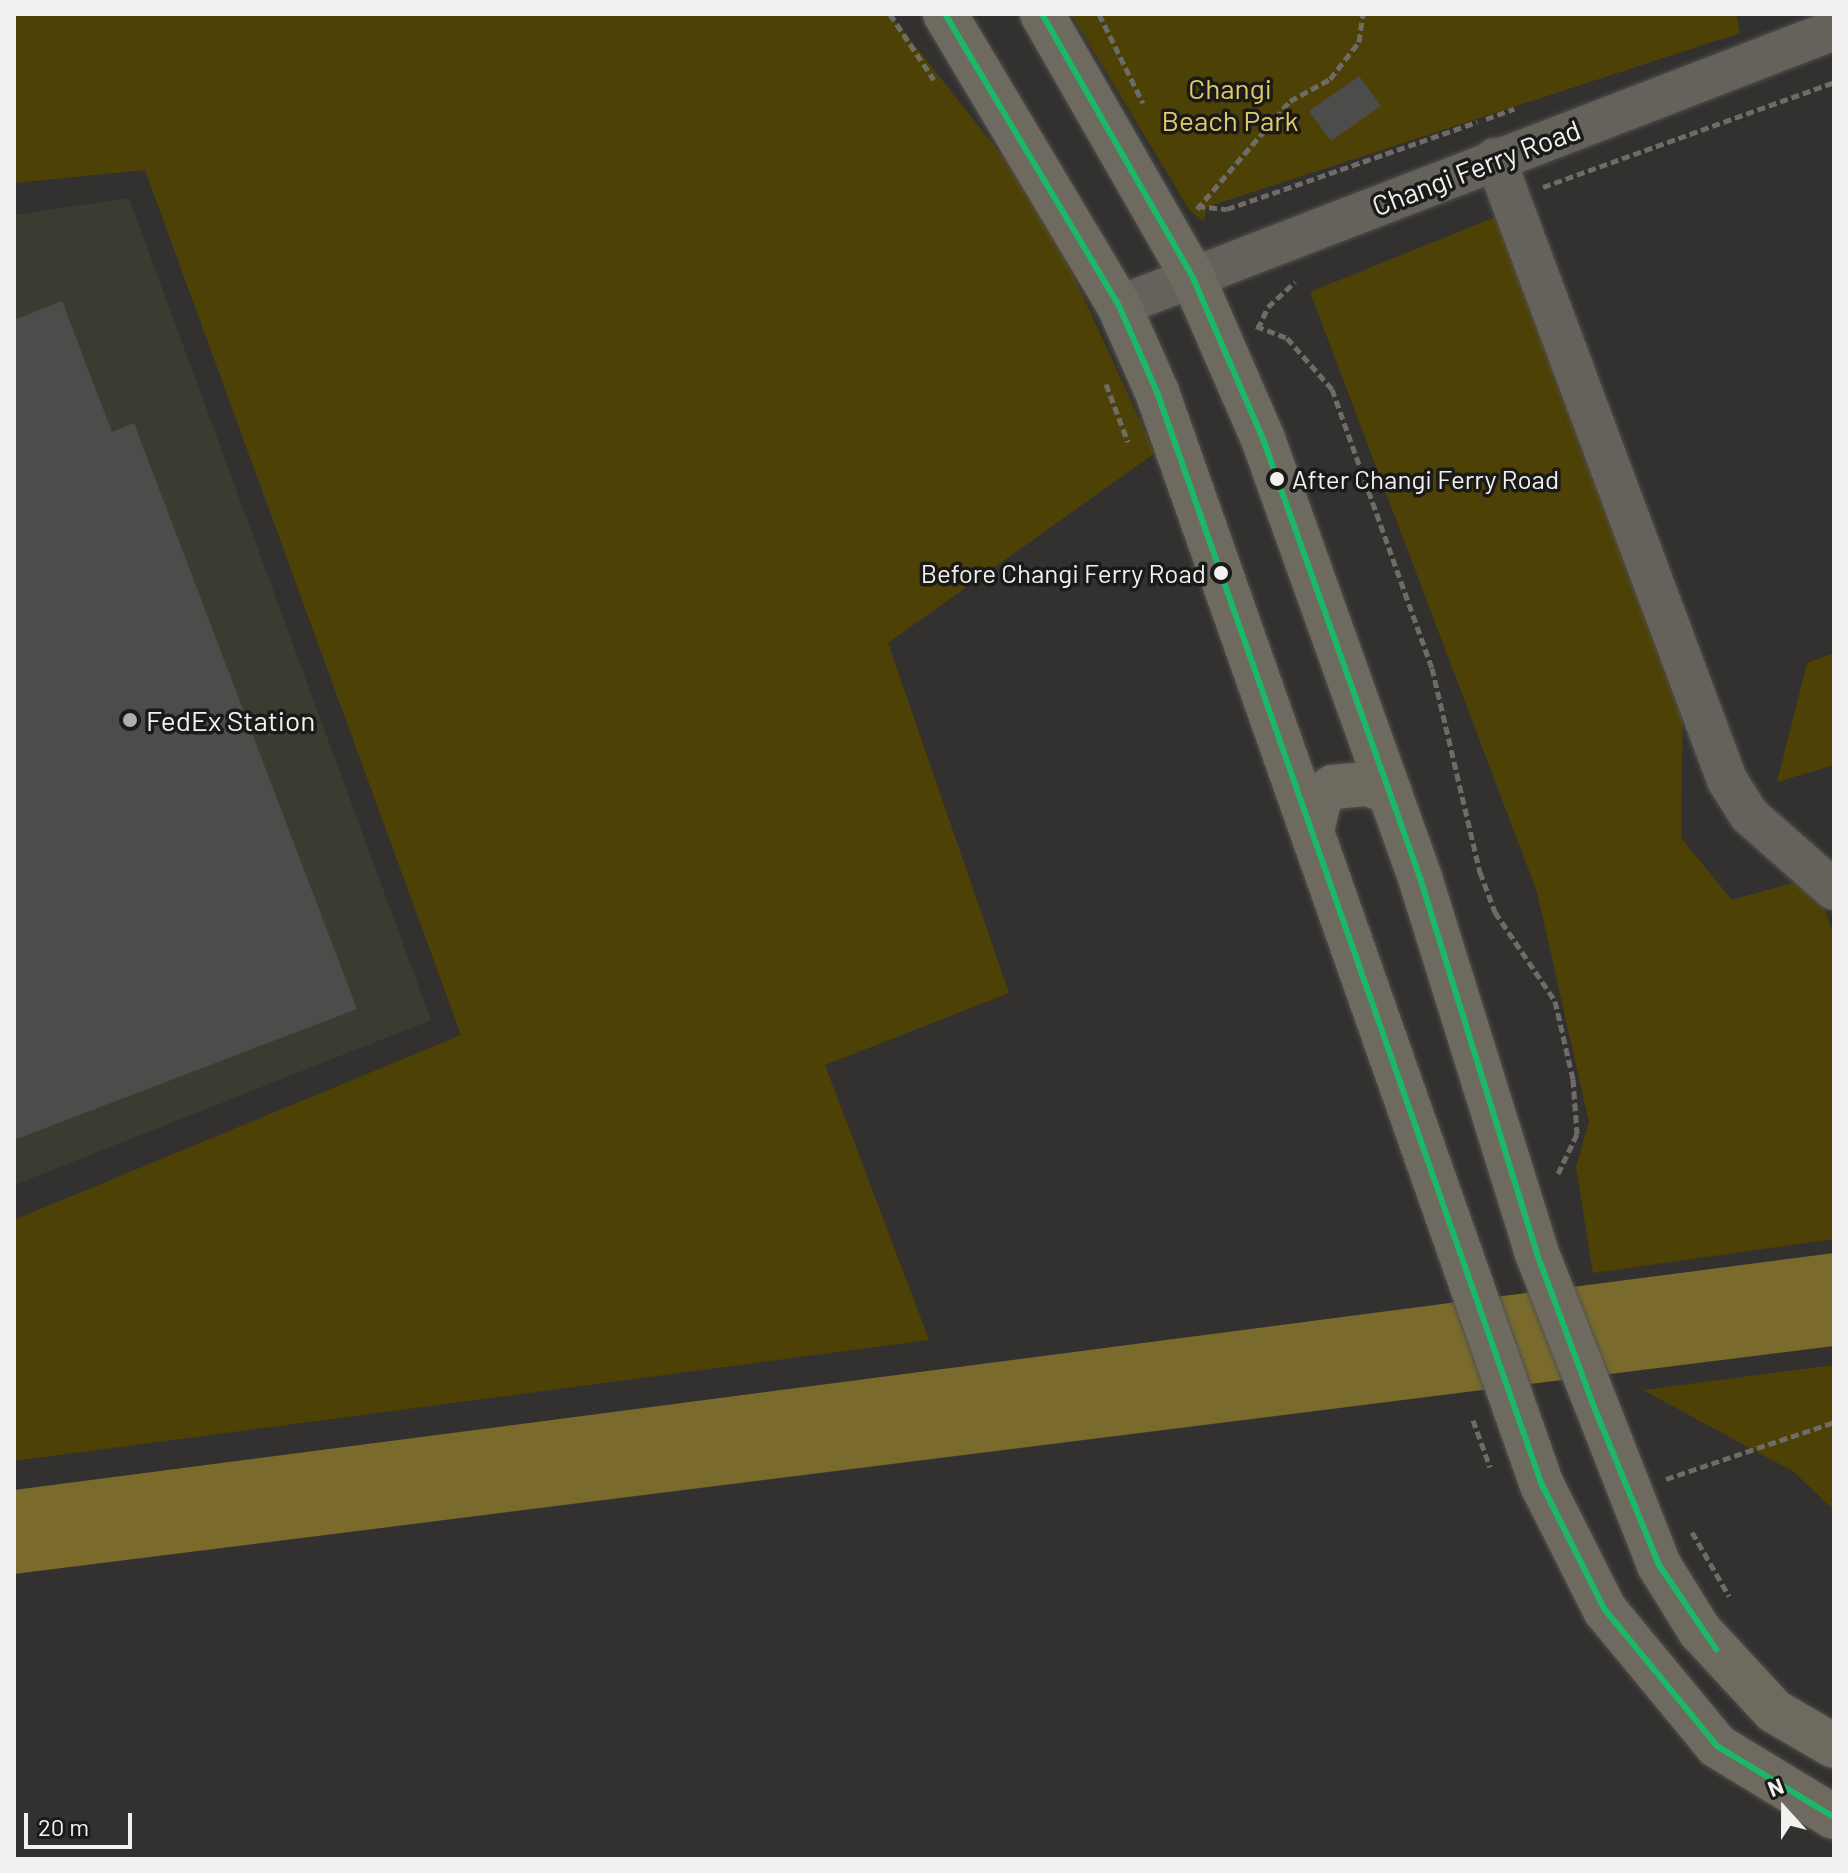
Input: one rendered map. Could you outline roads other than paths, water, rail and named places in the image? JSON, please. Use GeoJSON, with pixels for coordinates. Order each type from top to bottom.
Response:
{"type":"FeatureCollection","features":[{"type":"Feature","properties":{"kind":"main road"},"geometry":{"type":"LineString","coordinates":[[945,14],[1119,306],[1157,392],[1313,827],[1542,1485],[1605,1610],[1717,1746],[1834,1817]]}},
{"type":"Feature","properties":{"kind":"main road"},"geometry":{"type":"LineString","coordinates":[[1042,14],[1193,278],[1263,439],[1390,792],[1536,1251],[1594,1407],[1659,1565],[1700,1631],[1774,1711],[1834,1746]]}},
{"type":"Feature","properties":{"kind":"main road"},"geometry":{"type":"LineString","coordinates":[[1313,827],[1320,797],[1333,787],[1368,784],[1390,792]]}},
{"type":"Feature","properties":{"kind":"street","name":"Changi Ferry Road"},"geometry":{"type":"LineString","coordinates":[[1119,306],[1495,158],[1834,30]]}},
{"type":"Feature","properties":{"kind":"street"},"geometry":{"type":"LineString","coordinates":[[1495,158],[1727,780],[1749,815],[1834,890]]}},
{"type":"Feature","properties":{"kind":"place","name":"After Changi Ferry Road"},"geometry":{"type":"Point","coordinates":[1277,479]}},
{"type":"Feature","properties":{"kind":"place","name":"Before Changi Ferry Road"},"geometry":{"type":"Point","coordinates":[1221,573]}},
{"type":"Feature","properties":{"kind":"place","name":"FedEx Station"},"geometry":{"type":"Point","coordinates":[130,720]}},
{"type":"Feature","properties":{"kind":"park label","name":"Changi Beach Park"},"geometry":{"type":"Point","coordinates":[1230,104]}}]}
